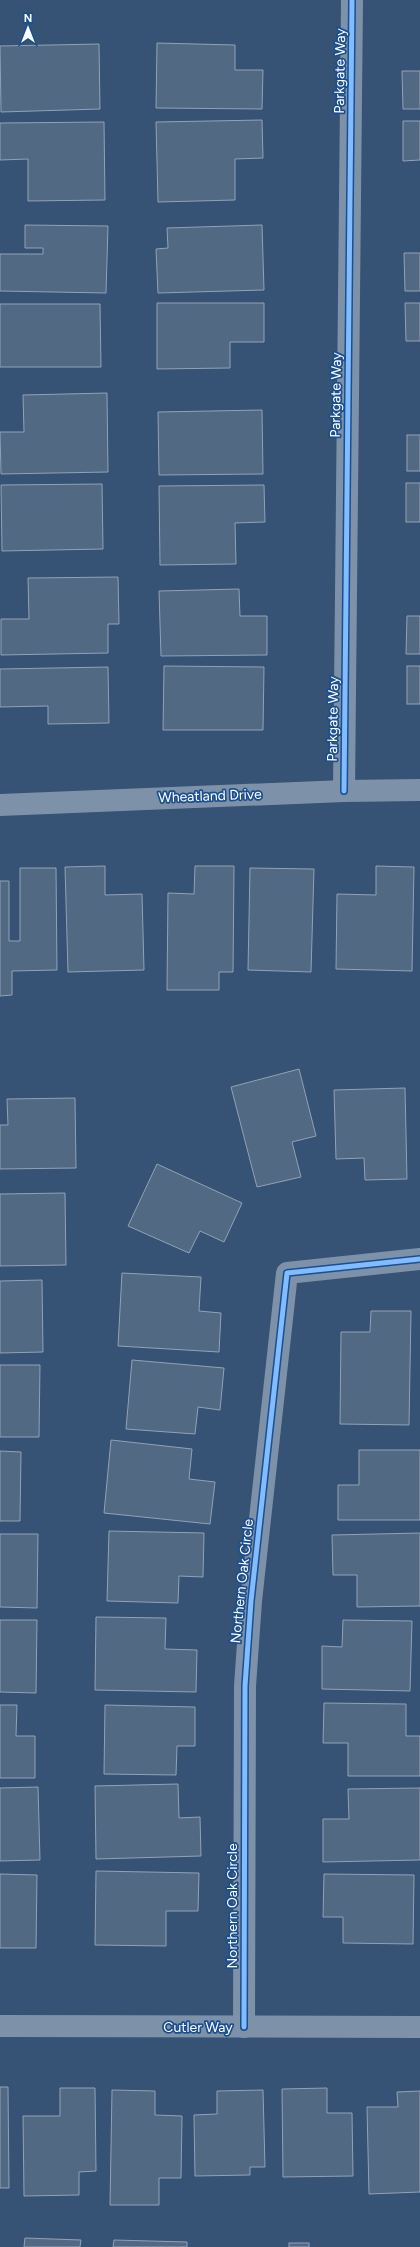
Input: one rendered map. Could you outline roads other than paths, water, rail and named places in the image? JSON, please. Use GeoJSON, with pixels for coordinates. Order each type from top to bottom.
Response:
{"type":"FeatureCollection","features":[{"type":"Feature","properties":{"kind":"street","name":"Parkgate Way"},"geometry":{"type":"LineString","coordinates":[[344,791],[352,0]]}},
{"type":"Feature","properties":{"kind":"street","name":"Wheatland Drive"},"geometry":{"type":"LineString","coordinates":[[0,805],[344,791],[420,790]]}},
{"type":"Feature","properties":{"kind":"street","name":"Northern Oak Circle"},"geometry":{"type":"LineString","coordinates":[[244,2027],[245,1686],[251,1601],[287,1273],[420,1259]]}},
{"type":"Feature","properties":{"kind":"street","name":"Cutler Way"},"geometry":{"type":"LineString","coordinates":[[0,2026],[420,2027]]}}]}
